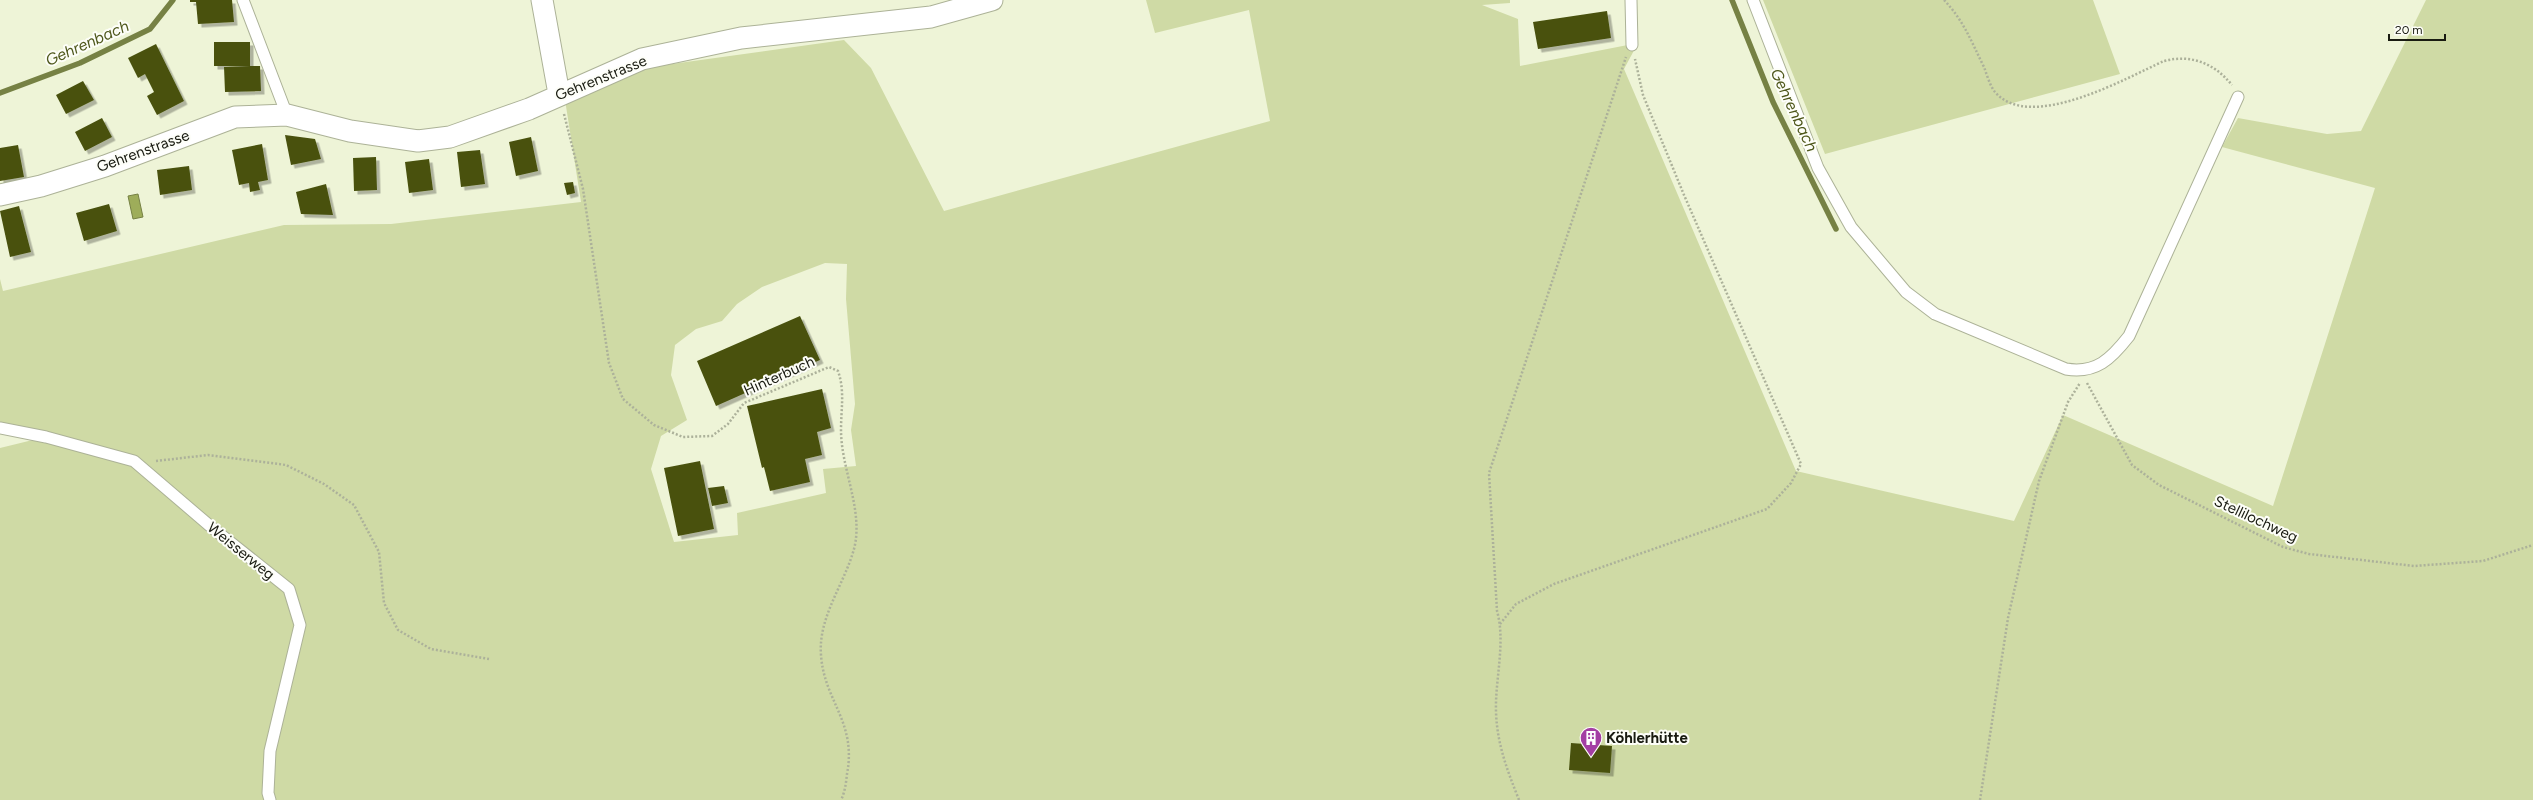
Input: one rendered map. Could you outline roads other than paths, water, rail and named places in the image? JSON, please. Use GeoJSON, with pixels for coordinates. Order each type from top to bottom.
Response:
{"type":"FeatureCollection","features":[{"type":"Feature","properties":{"kind":"street"},"geometry":{"type":"LineString","coordinates":[[542,0],[559,94]]}},
{"type":"Feature","properties":{"kind":"street","name":"Gehrenstrasse"},"geometry":{"type":"LineString","coordinates":[[0,195],[41,186],[105,166],[235,117],[287,115],[350,131],[418,141],[450,137],[529,109],[559,94],[642,58],[741,38],[931,17],[992,0]]}},
{"type":"Feature","properties":{"kind":"lane"},"geometry":{"type":"LineString","coordinates":[[243,0],[287,115]]}},
{"type":"Feature","properties":{"kind":"lane"},"geometry":{"type":"LineString","coordinates":[[1630,0],[1632,45]]}},
{"type":"Feature","properties":{"kind":"lane"},"geometry":{"type":"LineString","coordinates":[[1754,0],[1818,168],[1851,227],[1906,292],[1934,314],[2066,369],[2081,372],[2105,362],[2129,336],[2238,97]]}},
{"type":"Feature","properties":{"kind":"lane","name":"Weisserweg"},"geometry":{"type":"LineString","coordinates":[[0,428],[53,438],[134,461],[143,467],[210,526],[289,589],[300,625],[270,751],[268,793],[270,800]]}},
{"type":"Feature","properties":{"kind":"waterway","name":"Gehrenbach"},"geometry":{"type":"LineString","coordinates":[[0,93],[80,63],[150,29],[173,0]]}},
{"type":"Feature","properties":{"kind":"waterway","name":"Gehrenbach"},"geometry":{"type":"LineString","coordinates":[[1732,0],[1773,102],[1836,229]]}},
{"type":"Feature","properties":{"kind":"place","name":"Köhlerhütte"},"geometry":{"type":"Point","coordinates":[1591,758]}}]}
